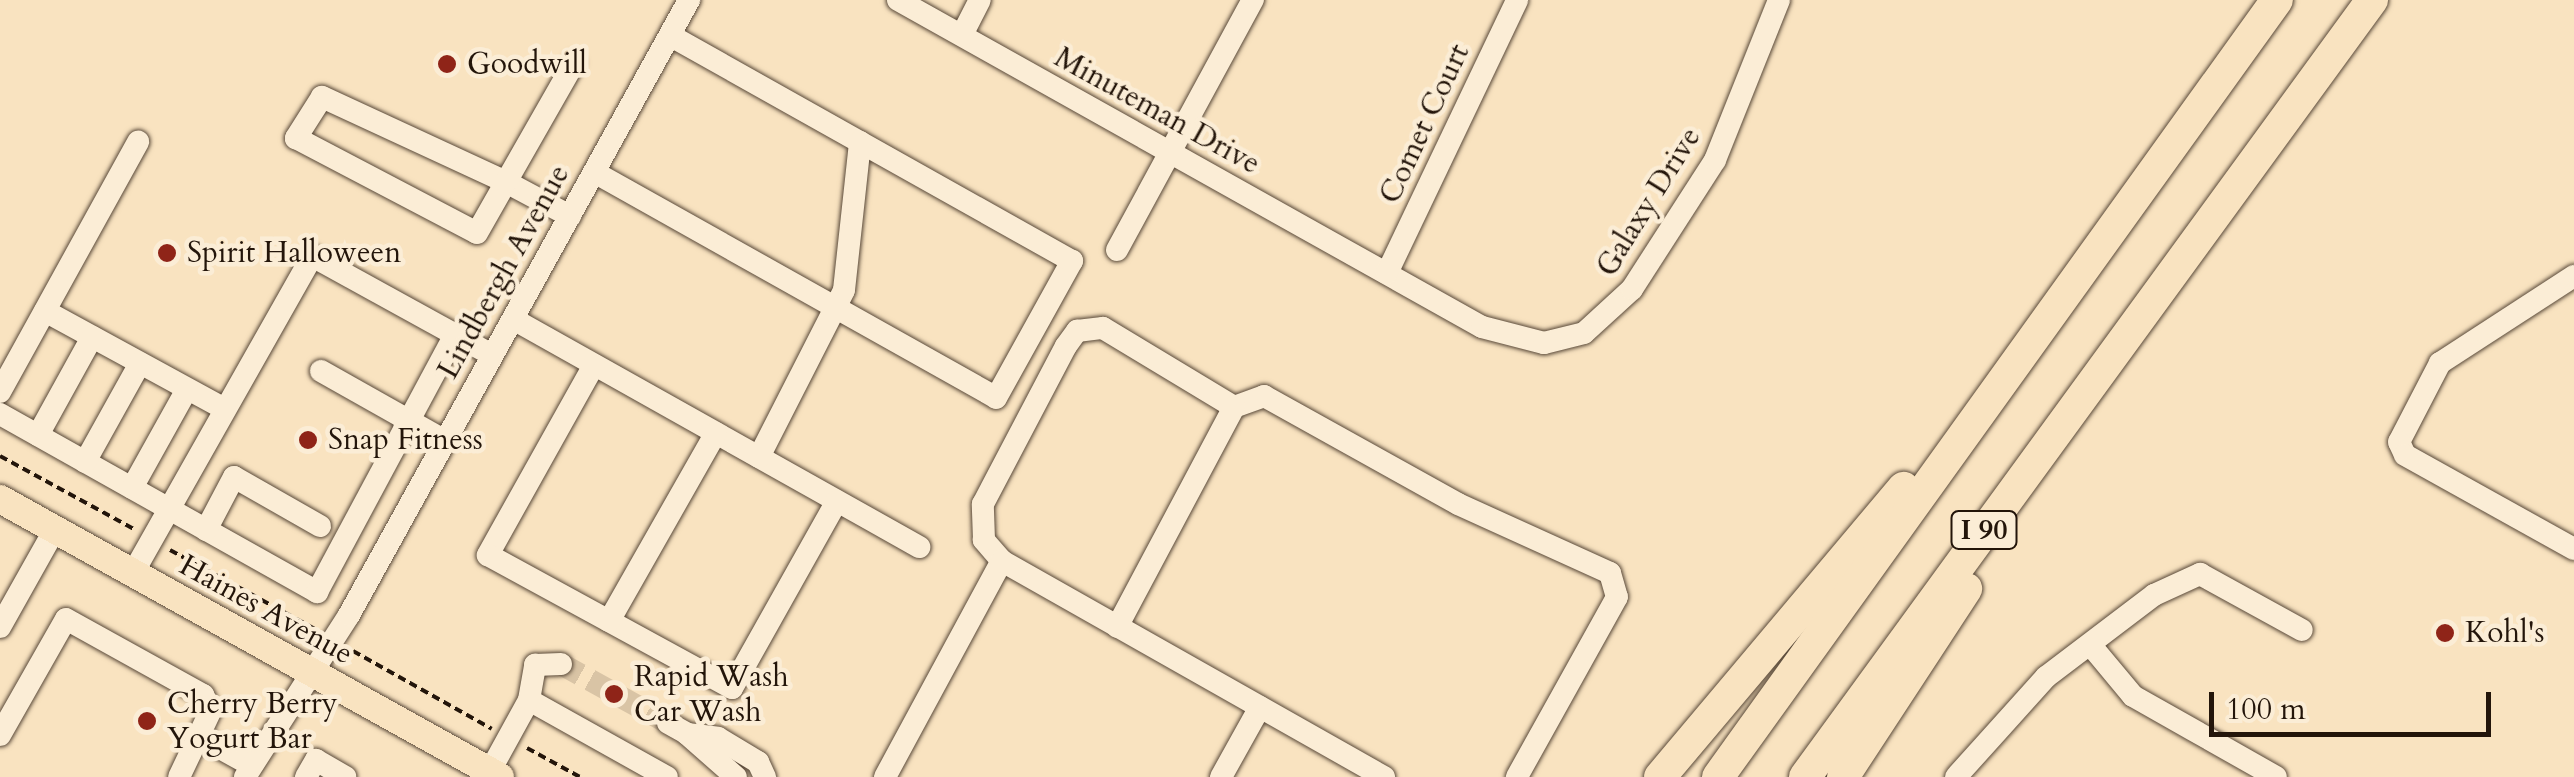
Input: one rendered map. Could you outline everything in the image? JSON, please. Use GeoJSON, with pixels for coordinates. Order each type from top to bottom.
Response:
{"type":"FeatureCollection","features":[{"type":"Feature","properties":{"kind":"highway"},"geometry":{"type":"LineString","coordinates":[[2220,78],[2265,0]]}},
{"type":"Feature","properties":{"kind":"highway","name":"I 90"},"geometry":{"type":"LineString","coordinates":[[1718,777],[2276,0]]}},
{"type":"Feature","properties":{"kind":"highway","name":"I 90"},"geometry":{"type":"LineString","coordinates":[[1804,777],[2372,0]]}},
{"type":"Feature","properties":{"kind":"highway"},"geometry":{"type":"LineString","coordinates":[[1843,777],[2165,284]]}},
{"type":"Feature","properties":{"kind":"highway"},"geometry":{"type":"LineString","coordinates":[[1660,777],[2023,354]]}},
{"type":"Feature","properties":{"kind":"main road","name":"Haines Avenue"},"geometry":{"type":"LineString","coordinates":[[0,499],[495,774]]}},
{"type":"Feature","properties":{"kind":"street","name":"Lindbergh Avenue"},"geometry":{"type":"LineString","coordinates":[[248,771],[445,441],[689,0]]}},
{"type":"Feature","properties":{"kind":"street","name":"Minuteman Drive"},"geometry":{"type":"LineString","coordinates":[[898,0],[1386,273]]}},
{"type":"Feature","properties":{"kind":"street"},"geometry":{"type":"LineString","coordinates":[[962,35],[980,0]]}},
{"type":"Feature","properties":{"kind":"street"},"geometry":{"type":"LineString","coordinates":[[1117,250],[1253,0]]}},
{"type":"Feature","properties":{"kind":"street","name":"Comet Court"},"geometry":{"type":"LineString","coordinates":[[1386,273],[1517,0]]}},
{"type":"Feature","properties":{"kind":"street","name":"Galaxy Drive"},"geometry":{"type":"LineString","coordinates":[[1386,273],[1522,340],[1566,340],[1610,315],[1715,160],[1779,0]]}},
{"type":"Feature","properties":{"kind":"street"},"geometry":{"type":"LineString","coordinates":[[594,172],[996,398],[1072,261],[670,35]]}},
{"type":"Feature","properties":{"kind":"street"},"geometry":{"type":"LineString","coordinates":[[570,216],[506,182],[322,97],[296,138],[477,233],[506,182],[574,63]]}},
{"type":"Feature","properties":{"kind":"street"},"geometry":{"type":"LineString","coordinates":[[0,392],[138,142]]}},
{"type":"Feature","properties":{"kind":"street"},"geometry":{"type":"LineString","coordinates":[[759,457],[838,310],[854,244],[860,142]]}},
{"type":"Feature","properties":{"kind":"street"},"geometry":{"type":"LineString","coordinates":[[133,573],[312,256],[492,355]]}},
{"type":"Feature","properties":{"kind":"street"},"geometry":{"type":"LineString","coordinates":[[2574,276],[2440,363],[2399,442],[2405,455],[2574,549]]}},
{"type":"Feature","properties":{"kind":"street"},"geometry":{"type":"LineString","coordinates":[[45,311],[225,410]]}},
{"type":"Feature","properties":{"kind":"street"},"geometry":{"type":"LineString","coordinates":[[513,319],[918,547]]}},
{"type":"Feature","properties":{"kind":"street"},"geometry":{"type":"LineString","coordinates":[[1234,408],[1104,328],[1077,332],[983,504],[984,540],[1002,562],[1384,777]]}},
{"type":"Feature","properties":{"kind":"street"},"geometry":{"type":"LineString","coordinates":[[0,414],[317,592],[455,334]]}},
{"type":"Feature","properties":{"kind":"street"},"geometry":{"type":"LineString","coordinates":[[38,435],[92,337]]}},
{"type":"Feature","properties":{"kind":"street"},"geometry":{"type":"LineString","coordinates":[[85,462],[140,363]]}},
{"type":"Feature","properties":{"kind":"street"},"geometry":{"type":"LineString","coordinates":[[594,364],[488,554],[732,688],[837,502]]}},
{"type":"Feature","properties":{"kind":"street"},"geometry":{"type":"LineString","coordinates":[[322,370],[445,441]]}},
{"type":"Feature","properties":{"kind":"street"},"geometry":{"type":"LineString","coordinates":[[132,488],[187,389]]}},
{"type":"Feature","properties":{"kind":"street"},"geometry":{"type":"LineString","coordinates":[[1117,627],[1234,408],[1264,396],[1458,504],[1610,573],[1618,597],[1517,777]]}},
{"type":"Feature","properties":{"kind":"street"},"geometry":{"type":"LineString","coordinates":[[609,621],[716,433]]}},
{"type":"Feature","properties":{"kind":"street"},"geometry":{"type":"LineString","coordinates":[[206,530],[234,478],[320,526]]}},
{"type":"Feature","properties":{"kind":"street"},"geometry":{"type":"LineString","coordinates":[[0,628],[54,529]]}},
{"type":"Feature","properties":{"kind":"street"},"geometry":{"type":"LineString","coordinates":[[884,777],[1002,562]]}},
{"type":"Feature","properties":{"kind":"street"},"geometry":{"type":"LineString","coordinates":[[1956,777],[2034,688],[2093,648],[2154,594],[2200,574],[2302,630]]}},
{"type":"Feature","properties":{"kind":"street"},"geometry":{"type":"LineString","coordinates":[[0,735],[66,619],[203,696],[211,710],[202,738],[179,777]]}},
{"type":"Feature","properties":{"kind":"street"},"geometry":{"type":"LineString","coordinates":[[2093,648],[2133,696],[2276,777]]}},
{"type":"Feature","properties":{"kind":"street"},"geometry":{"type":"LineString","coordinates":[[495,774],[508,738],[529,700],[535,664],[561,664]]}},
{"type":"Feature","properties":{"kind":"street"},"geometry":{"type":"LineString","coordinates":[[529,700],[667,777]]}},
{"type":"Feature","properties":{"kind":"street"},"geometry":{"type":"LineString","coordinates":[[1221,777],[1260,707]]}},
{"type":"Feature","properties":{"kind":"street"},"geometry":{"type":"LineString","coordinates":[[677,728],[727,761]]}},
{"type":"Feature","properties":{"kind":"street"},"geometry":{"type":"LineString","coordinates":[[677,728],[756,777]]}},
{"type":"Feature","properties":{"kind":"street"},"geometry":{"type":"LineString","coordinates":[[677,728],[727,744],[758,762],[765,777]]}},
{"type":"Feature","properties":{"kind":"street"},"geometry":{"type":"LineString","coordinates":[[202,738],[248,771]]}},
{"type":"Feature","properties":{"kind":"street"},"geometry":{"type":"LineString","coordinates":[[306,777],[316,760],[346,777]]}},
{"type":"Feature","properties":{"kind":"path"},"geometry":{"type":"LineString","coordinates":[[353,651],[580,777]]}},
{"type":"Feature","properties":{"kind":"tunnel"},"geometry":{"type":"LineString","coordinates":[[561,664],[668,723]]}},
{"type":"Feature","properties":{"kind":"place","name":"Goodwill"},"geometry":{"type":"Point","coordinates":[447,64]}},
{"type":"Feature","properties":{"kind":"place","name":"Spirit Halloween"},"geometry":{"type":"Point","coordinates":[167,253]}},
{"type":"Feature","properties":{"kind":"place","name":"Snap Fitness"},"geometry":{"type":"Point","coordinates":[308,440]}},
{"type":"Feature","properties":{"kind":"place","name":"Kohl's"},"geometry":{"type":"Point","coordinates":[2445,633]}},
{"type":"Feature","properties":{"kind":"place","name":"Rapid Wash Car Wash"},"geometry":{"type":"Point","coordinates":[614,694]}},
{"type":"Feature","properties":{"kind":"place","name":"Cherry Berry Yogurt Bar"},"geometry":{"type":"Point","coordinates":[147,721]}}]}
